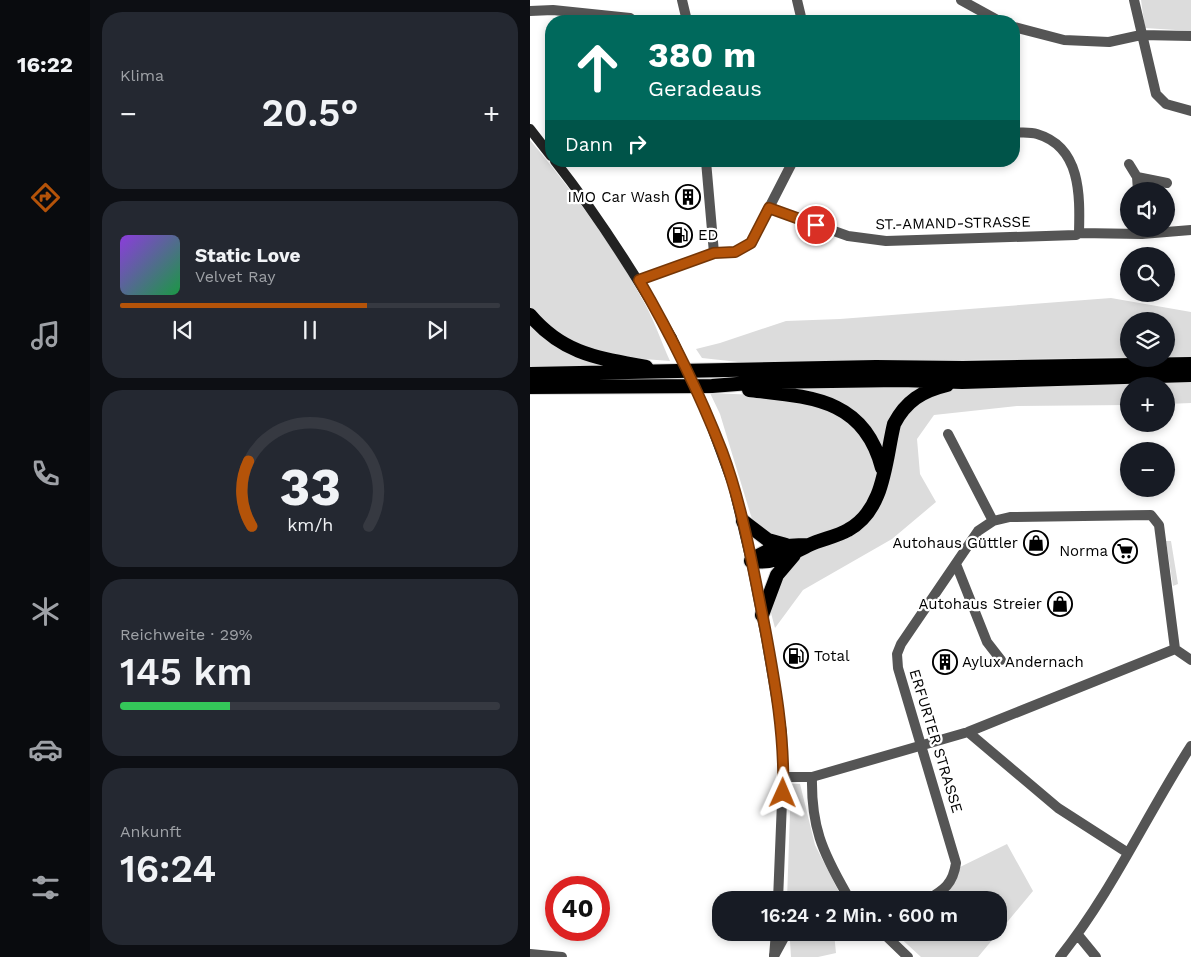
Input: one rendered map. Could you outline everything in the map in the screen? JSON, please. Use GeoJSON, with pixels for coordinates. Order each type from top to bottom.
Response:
{"type":"FeatureCollection","features":[{"type":"Feature","properties":{"kind":"highway"},"geometry":{"type":"LineString","coordinates":[[530,315],[556,341],[570,349],[598,358],[679,372]]}},
{"type":"Feature","properties":{"kind":"highway"},"geometry":{"type":"LineString","coordinates":[[530,374],[876,367],[1191,364]]}},
{"type":"Feature","properties":{"kind":"highway"},"geometry":{"type":"LineString","coordinates":[[530,387],[712,386],[762,382],[901,380],[962,382],[1191,375]]}},
{"type":"Feature","properties":{"kind":"highway"},"geometry":{"type":"LineString","coordinates":[[751,561],[770,562],[791,549],[840,535],[860,522],[868,514],[878,496],[894,424],[907,404],[917,395],[934,388],[962,382]]}},
{"type":"Feature","properties":{"kind":"highway"},"geometry":{"type":"LineString","coordinates":[[712,386],[786,394],[835,406],[851,415],[864,426],[873,439],[883,471]]}},
{"type":"Feature","properties":{"kind":"highway"},"geometry":{"type":"LineString","coordinates":[[743,521],[768,540],[791,549]]}},
{"type":"Feature","properties":{"kind":"highway"},"geometry":{"type":"LineString","coordinates":[[762,615],[777,575],[791,549]]}},
{"type":"Feature","properties":{"kind":"main road"},"geometry":{"type":"LineString","coordinates":[[530,129],[545,148]]}},
{"type":"Feature","properties":{"kind":"main road"},"geometry":{"type":"LineString","coordinates":[[560,167],[580,193],[639,280],[672,338],[707,414],[722,452],[743,521],[751,561]]}},
{"type":"Feature","properties":{"kind":"street"},"geometry":{"type":"LineString","coordinates":[[682,0],[686,15]]}},
{"type":"Feature","properties":{"kind":"street"},"geometry":{"type":"LineString","coordinates":[[797,0],[801,15]]}},
{"type":"Feature","properties":{"kind":"street"},"geometry":{"type":"LineString","coordinates":[[961,0],[988,15]]}},
{"type":"Feature","properties":{"kind":"street"},"geometry":{"type":"LineString","coordinates":[[1134,0],[1156,94],[1166,104],[1191,111]]}},
{"type":"Feature","properties":{"kind":"street"},"geometry":{"type":"LineString","coordinates":[[530,11],[553,10],[601,15]]}},
{"type":"Feature","properties":{"kind":"street"},"geometry":{"type":"LineString","coordinates":[[1020,28],[1064,40],[1110,42],[1141,35],[1191,36]]}},
{"type":"Feature","properties":{"kind":"street"},"geometry":{"type":"LineString","coordinates":[[1020,133],[1037,134],[1059,145],[1074,166],[1080,199],[1079,233]]}},
{"type":"Feature","properties":{"kind":"street"},"geometry":{"type":"LineString","coordinates":[[1129,164],[1137,177],[1137,182]]}},
{"type":"Feature","properties":{"kind":"street"},"geometry":{"type":"LineString","coordinates":[[707,167],[714,253]]}},
{"type":"Feature","properties":{"kind":"street"},"geometry":{"type":"LineString","coordinates":[[639,280],[714,253],[735,252],[751,243],[790,167]]}},
{"type":"Feature","properties":{"kind":"street"},"geometry":{"type":"LineString","coordinates":[[1137,177],[1158,182]]}},
{"type":"Feature","properties":{"kind":"street","name":"ST.-AMAND-STRASSE"},"geometry":{"type":"LineString","coordinates":[[769,208],[848,236],[886,241],[976,239],[1120,232]]}},
{"type":"Feature","properties":{"kind":"street","name":"ST.-AMAND-STRASSE"},"geometry":{"type":"LineString","coordinates":[[1175,230],[1191,230]]}},
{"type":"Feature","properties":{"kind":"street"},"geometry":{"type":"LineString","coordinates":[[948,434],[993,521]]}},
{"type":"Feature","properties":{"kind":"street","name":"ERFURTER STRASSE"},"geometry":{"type":"LineString","coordinates":[[942,891],[947,888],[954,876],[956,862],[923,746],[898,668],[897,654],[901,644],[924,608],[978,531],[993,521],[1020,516],[1151,514],[1159,525],[1175,649]]}},
{"type":"Feature","properties":{"kind":"street"},"geometry":{"type":"LineString","coordinates":[[751,561],[782,732],[783,777],[778,891]]}},
{"type":"Feature","properties":{"kind":"street"},"geometry":{"type":"LineString","coordinates":[[956,564],[987,642],[1001,660]]}},
{"type":"Feature","properties":{"kind":"street"},"geometry":{"type":"LineString","coordinates":[[783,777],[812,777],[968,732],[1175,649],[1191,660]]}},
{"type":"Feature","properties":{"kind":"street"},"geometry":{"type":"LineString","coordinates":[[968,732],[1058,808],[1128,853]]}},
{"type":"Feature","properties":{"kind":"street"},"geometry":{"type":"LineString","coordinates":[[1060,957],[1078,935],[1118,874],[1128,853],[1191,746]]}},
{"type":"Feature","properties":{"kind":"street"},"geometry":{"type":"LineString","coordinates":[[812,777],[813,820],[828,861],[845,891]]}},
{"type":"Feature","properties":{"kind":"street"},"geometry":{"type":"LineString","coordinates":[[1078,935],[1096,957]]}},
{"type":"Feature","properties":{"kind":"street"},"geometry":{"type":"LineString","coordinates":[[774,956],[775,941]]}},
{"type":"Feature","properties":{"kind":"street"},"geometry":{"type":"LineString","coordinates":[[774,956],[782,941]]}},
{"type":"Feature","properties":{"kind":"street"},"geometry":{"type":"LineString","coordinates":[[891,941],[908,957]]}},
{"type":"Feature","properties":{"kind":"street"},"geometry":{"type":"LineString","coordinates":[[530,954],[562,957]]}},
{"type":"Feature","properties":{"kind":"shaded area"},"geometry":{"type":"Polygon","coordinates":[[[1141,0],[1191,0],[1191,31],[1145,28],[1141,0]]]}},
{"type":"Feature","properties":{"kind":"shaded area"},"geometry":{"type":"Polygon","coordinates":[[[530,140],[545,158],[545,167],[552,167],[561,178],[619,259],[648,309],[670,361],[612,355],[576,344],[559,335],[530,308],[530,140]]]}},
{"type":"Feature","properties":{"kind":"shaded area"},"geometry":{"type":"Polygon","coordinates":[[[1111,298],[1120,300],[1120,302],[1134,302],[1191,312],[1191,356],[1175,357],[1175,312],[1120,312],[1120,357],[757,364],[702,358],[696,349],[786,321],[840,319],[1111,298]]]}},
{"type":"Feature","properties":{"kind":"shaded area"},"geometry":{"type":"Polygon","coordinates":[[[530,320],[618,367],[530,369],[530,320]]]}},
{"type":"Feature","properties":{"kind":"shaded area"},"geometry":{"type":"Polygon","coordinates":[[[1191,379],[1191,403],[1175,404],[1175,381],[1191,379]]]}},
{"type":"Feature","properties":{"kind":"shaded area"},"geometry":{"type":"Polygon","coordinates":[[[1120,384],[1120,405],[1017,406],[934,415],[917,439],[920,474],[936,502],[892,539],[803,590],[775,628],[771,613],[776,588],[799,556],[867,522],[898,426],[916,401],[952,388],[1120,384]]]}},
{"type":"Feature","properties":{"kind":"shaded area"},"geometry":{"type":"Polygon","coordinates":[[[921,387],[885,453],[872,431],[794,389],[921,387]]]}},
{"type":"Feature","properties":{"kind":"shaded area"},"geometry":{"type":"Polygon","coordinates":[[[710,393],[782,396],[849,418],[877,462],[878,478],[875,490],[867,506],[855,518],[843,526],[814,536],[785,539],[771,535],[759,528],[751,516],[720,414],[710,393]]]}},
{"type":"Feature","properties":{"kind":"shaded area"},"geometry":{"type":"Polygon","coordinates":[[[1166,541],[1171,541],[1178,584],[1173,586],[1166,541]]]}},
{"type":"Feature","properties":{"kind":"shaded area"},"geometry":{"type":"Polygon","coordinates":[[[791,784],[800,784],[815,845],[838,891],[787,891],[791,784]]]}},
{"type":"Feature","properties":{"kind":"shaded area"},"geometry":{"type":"Polygon","coordinates":[[[1007,844],[1033,891],[1007,922],[1007,891],[939,891],[958,868],[1007,844]]]}},
{"type":"Feature","properties":{"kind":"shaded area"},"geometry":{"type":"Polygon","coordinates":[[[790,941],[835,941],[836,953],[818,957],[791,957],[790,941]]]}},
{"type":"Feature","properties":{"kind":"shaded area"},"geometry":{"type":"Polygon","coordinates":[[[904,941],[991,941],[978,957],[921,957],[904,941]]]}},
{"type":"Feature","properties":{"kind":"place","name":"IMO Car Wash"},"geometry":{"type":"Point","coordinates":[688,197]}},
{"type":"Feature","properties":{"kind":"place","name":"ED"},"geometry":{"type":"Point","coordinates":[680,235]}},
{"type":"Feature","properties":{"kind":"place","name":"Autohaus Güttler"},"geometry":{"type":"Point","coordinates":[1036,543]}},
{"type":"Feature","properties":{"kind":"place","name":"Norma"},"geometry":{"type":"Point","coordinates":[1125,551]}},
{"type":"Feature","properties":{"kind":"place","name":"Autohaus Streier"},"geometry":{"type":"Point","coordinates":[1060,604]}},
{"type":"Feature","properties":{"kind":"place","name":"Total"},"geometry":{"type":"Point","coordinates":[796,656]}},
{"type":"Feature","properties":{"kind":"place","name":"Aylux Andernach"},"geometry":{"type":"Point","coordinates":[945,662]}},
{"type":"Feature","properties":{"kind":"route"},"geometry":{"type":"LineString","coordinates":[[783,793],[782,732],[762,615],[743,521],[733,485],[707,414],[672,338],[639,280],[714,253],[735,252],[751,243],[769,208],[816,225]]}}]}
